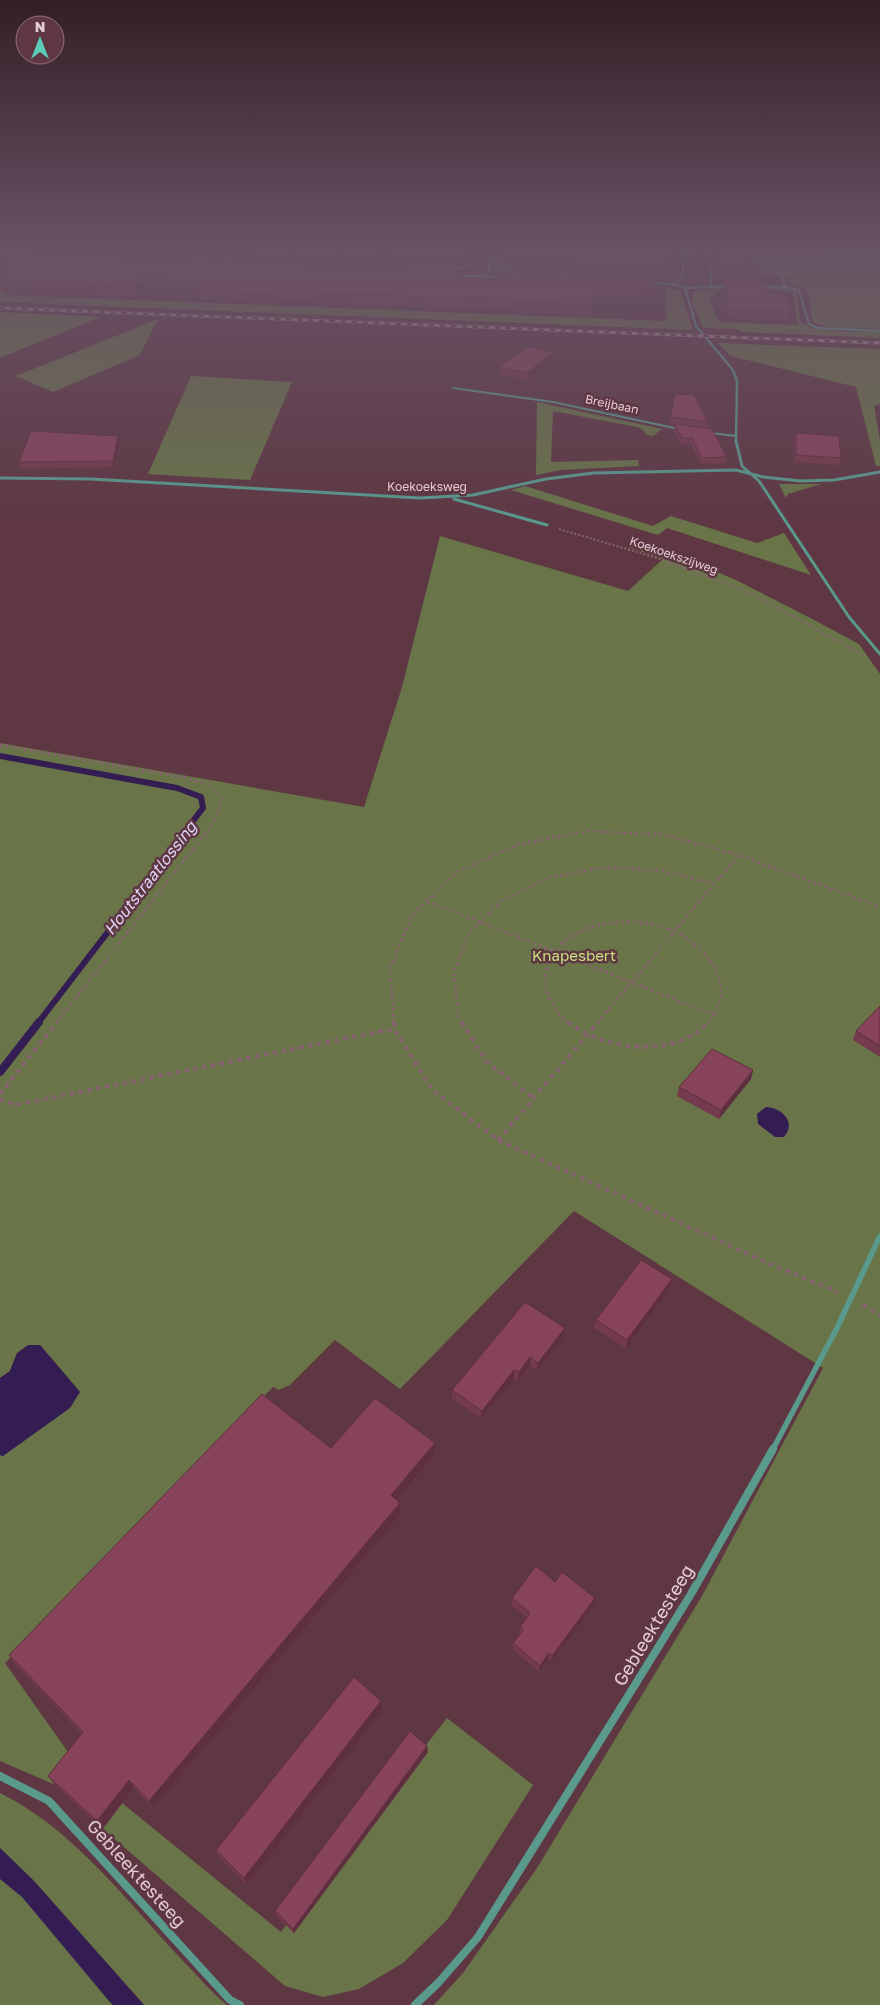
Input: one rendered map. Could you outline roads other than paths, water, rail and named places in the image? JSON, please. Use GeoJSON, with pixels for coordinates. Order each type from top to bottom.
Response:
{"type":"FeatureCollection","features":[{"type":"Feature","properties":{"kind":"street"},"geometry":{"type":"LineString","coordinates":[[709,341],[734,370],[737,382],[736,446],[742,466],[759,481],[849,617],[880,654]]}},
{"type":"Feature","properties":{"kind":"street","name":"Koekoeksweg"},"geometry":{"type":"LineString","coordinates":[[0,478],[91,479],[451,498],[473,496],[546,479],[593,473],[736,470],[801,481],[834,480],[880,472]]}},
{"type":"Feature","properties":{"kind":"street"},"geometry":{"type":"LineString","coordinates":[[451,498],[547,525]]}},
{"type":"Feature","properties":{"kind":"street","name":"Gebleektesteeg"},"geometry":{"type":"LineString","coordinates":[[415,2005],[440,1982],[478,1937],[690,1597],[788,1421],[880,1236]]}},
{"type":"Feature","properties":{"kind":"street","name":"Gebleektesteeg"},"geometry":{"type":"LineString","coordinates":[[0,1776],[49,1801],[230,2000],[240,2005]]}},
{"type":"Feature","properties":{"kind":"lane","name":"Breijbaan"},"geometry":{"type":"LineString","coordinates":[[454,388],[553,402],[688,430]]}},
{"type":"Feature","properties":{"kind":"lane"},"geometry":{"type":"LineString","coordinates":[[707,433],[736,436]]}},
{"type":"Feature","properties":{"kind":"waterway","name":"Houtstraatlossing"},"geometry":{"type":"LineString","coordinates":[[0,756],[177,788],[201,797],[203,808],[38,1023]]}},
{"type":"Feature","properties":{"kind":"waterway","name":"Houtstraatlossing"},"geometry":{"type":"LineString","coordinates":[[0,1072],[39,1022]]}},
{"type":"Feature","properties":{"kind":"railway"},"geometry":{"type":"LineString","coordinates":[[819,341],[880,343]]}},
{"type":"Feature","properties":{"kind":"park label","name":"Knapesbert"},"geometry":{"type":"Point","coordinates":[574,955]}}]}
